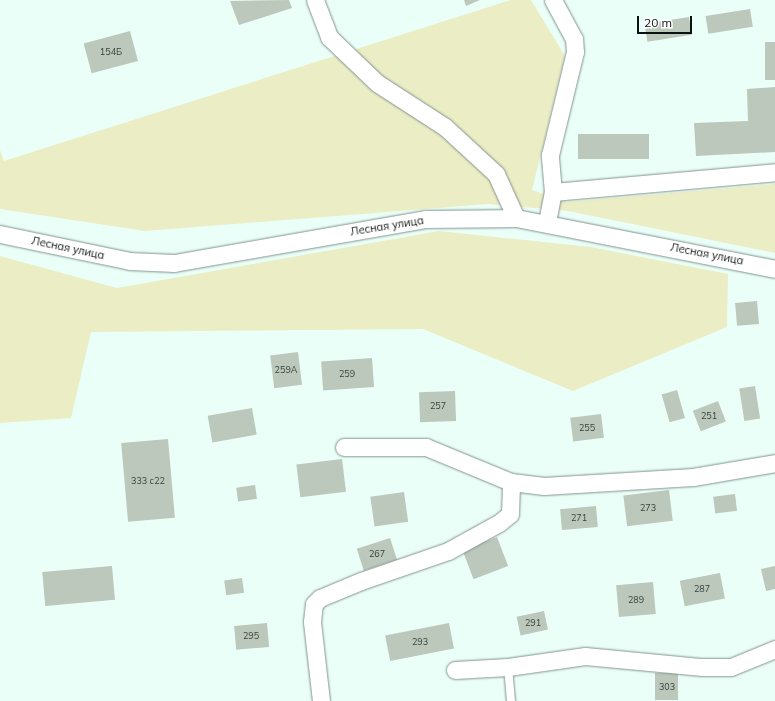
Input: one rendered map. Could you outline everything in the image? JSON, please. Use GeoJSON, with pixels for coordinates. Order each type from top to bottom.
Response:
{"type":"FeatureCollection","features":[{"type":"Feature","properties":{"kind":"street"},"geometry":{"type":"LineString","coordinates":[[315,0],[329,37],[377,83],[445,127],[496,174],[516,218]]}},
{"type":"Feature","properties":{"kind":"street"},"geometry":{"type":"LineString","coordinates":[[547,222],[553,192],[550,155],[575,52],[574,39],[553,0]]}},
{"type":"Feature","properties":{"kind":"street"},"geometry":{"type":"LineString","coordinates":[[553,192],[775,172]]}},
{"type":"Feature","properties":{"kind":"street","name":"Лесная улица"},"geometry":{"type":"LineString","coordinates":[[0,234],[130,261],[174,263],[426,219],[516,218],[547,222],[775,269]]}},
{"type":"Feature","properties":{"kind":"street"},"geometry":{"type":"LineString","coordinates":[[344,447],[426,447],[511,482],[544,486],[694,477],[775,463]]}},
{"type":"Feature","properties":{"kind":"street"},"geometry":{"type":"LineString","coordinates":[[321,701],[312,622],[314,604],[320,598],[361,581],[448,551],[499,523],[510,514],[511,482]]}},
{"type":"Feature","properties":{"kind":"street"},"geometry":{"type":"LineString","coordinates":[[455,670],[508,667],[585,656],[702,667],[731,667],[775,649]]}},
{"type":"Feature","properties":{"kind":"lane"},"geometry":{"type":"LineString","coordinates":[[508,667],[511,701]]}},
{"type":"Feature","properties":{"kind":"green space"},"geometry":{"type":"Polygon","coordinates":[[[511,0],[531,0],[565,56],[532,190],[567,202],[775,184],[775,253],[568,211],[488,204],[145,231],[0,209],[0,150],[4,161],[511,0]]]}},
{"type":"Feature","properties":{"kind":"green space"},"geometry":{"type":"Polygon","coordinates":[[[439,231],[591,247],[728,274],[727,327],[573,391],[423,329],[91,332],[71,418],[0,423],[0,256],[117,288],[439,231]]]}},
{"type":"Feature","properties":{"kind":"building"},"geometry":{"type":"Polygon","coordinates":[[[289,0],[292,8],[239,25],[230,1],[289,0]]]}},
{"type":"Feature","properties":{"kind":"building"},"geometry":{"type":"Polygon","coordinates":[[[464,0],[480,0],[466,6],[464,0]]]}},
{"type":"Feature","properties":{"kind":"building"},"geometry":{"type":"Polygon","coordinates":[[[750,9],[753,27],[708,34],[706,16],[750,9]]]}},
{"type":"Feature","properties":{"kind":"building"},"geometry":{"type":"Polygon","coordinates":[[[689,17],[692,35],[647,42],[645,24],[689,17]]]}},
{"type":"Feature","properties":{"kind":"building"},"geometry":{"type":"Polygon","coordinates":[[[130,31],[138,61],[92,73],[84,43],[130,31]]]}},
{"type":"Feature","properties":{"kind":"building"},"geometry":{"type":"Polygon","coordinates":[[[765,42],[775,42],[775,80],[765,80],[765,42]]]}},
{"type":"Feature","properties":{"kind":"building"},"geometry":{"type":"Polygon","coordinates":[[[775,87],[775,152],[696,156],[694,123],[748,121],[747,89],[775,87]]]}},
{"type":"Feature","properties":{"kind":"building"},"geometry":{"type":"Polygon","coordinates":[[[578,134],[649,134],[649,159],[578,159],[578,134]]]}},
{"type":"Feature","properties":{"kind":"building"},"geometry":{"type":"Polygon","coordinates":[[[757,301],[759,324],[737,326],[735,303],[757,301]]]}},
{"type":"Feature","properties":{"kind":"building"},"geometry":{"type":"Polygon","coordinates":[[[298,352],[302,385],[274,388],[270,355],[298,352]]]}},
{"type":"Feature","properties":{"kind":"building"},"geometry":{"type":"Polygon","coordinates":[[[372,358],[374,387],[323,390],[321,362],[372,358]]]}},
{"type":"Feature","properties":{"kind":"building"},"geometry":{"type":"Polygon","coordinates":[[[755,386],[760,419],[744,421],[739,389],[755,386]]]}},
{"type":"Feature","properties":{"kind":"building"},"geometry":{"type":"Polygon","coordinates":[[[677,390],[685,418],[670,422],[662,394],[677,390]]]}},
{"type":"Feature","properties":{"kind":"building"},"geometry":{"type":"Polygon","coordinates":[[[455,391],[456,421],[420,422],[419,392],[455,391]]]}},
{"type":"Feature","properties":{"kind":"building"},"geometry":{"type":"Polygon","coordinates":[[[718,401],[726,422],[701,431],[693,411],[718,401]]]}},
{"type":"Feature","properties":{"kind":"building"},"geometry":{"type":"Polygon","coordinates":[[[252,408],[257,435],[212,442],[208,416],[252,408]]]}},
{"type":"Feature","properties":{"kind":"building"},"geometry":{"type":"Polygon","coordinates":[[[601,414],[604,438],[573,442],[570,418],[601,414]]]}},
{"type":"Feature","properties":{"kind":"building"},"geometry":{"type":"Polygon","coordinates":[[[168,439],[175,518],[128,522],[121,443],[168,439]]]}},
{"type":"Feature","properties":{"kind":"building"},"geometry":{"type":"Polygon","coordinates":[[[342,459],[346,492],[300,497],[296,465],[342,459]]]}},
{"type":"Feature","properties":{"kind":"building"},"geometry":{"type":"Polygon","coordinates":[[[255,485],[257,499],[238,502],[236,488],[255,485]]]}},
{"type":"Feature","properties":{"kind":"building"},"geometry":{"type":"Polygon","coordinates":[[[669,490],[673,521],[627,526],[623,496],[669,490]]]}},
{"type":"Feature","properties":{"kind":"building"},"geometry":{"type":"Polygon","coordinates":[[[404,492],[408,522],[375,526],[370,497],[404,492]]]}},
{"type":"Feature","properties":{"kind":"building"},"geometry":{"type":"Polygon","coordinates":[[[735,494],[737,511],[715,514],[713,497],[735,494]]]}},
{"type":"Feature","properties":{"kind":"building"},"geometry":{"type":"Polygon","coordinates":[[[596,506],[598,527],[562,530],[560,509],[596,506]]]}},
{"type":"Feature","properties":{"kind":"building"},"geometry":{"type":"Polygon","coordinates":[[[497,537],[508,566],[474,579],[462,550],[497,537]]]}},
{"type":"Feature","properties":{"kind":"building"},"geometry":{"type":"Polygon","coordinates":[[[390,538],[397,560],[364,571],[357,549],[390,538]]]}},
{"type":"Feature","properties":{"kind":"building"},"geometry":{"type":"Polygon","coordinates":[[[112,566],[115,600],[45,606],[42,572],[112,566]]]}},
{"type":"Feature","properties":{"kind":"building"},"geometry":{"type":"Polygon","coordinates":[[[775,566],[775,589],[766,591],[761,569],[775,566]]]}},
{"type":"Feature","properties":{"kind":"building"},"geometry":{"type":"Polygon","coordinates":[[[720,573],[725,599],[685,606],[680,581],[720,573]]]}},
{"type":"Feature","properties":{"kind":"building"},"geometry":{"type":"Polygon","coordinates":[[[242,578],[244,593],[226,595],[224,581],[242,578]]]}},
{"type":"Feature","properties":{"kind":"building"},"geometry":{"type":"Polygon","coordinates":[[[653,582],[656,614],[619,617],[616,585],[653,582]]]}},
{"type":"Feature","properties":{"kind":"building"},"geometry":{"type":"Polygon","coordinates":[[[544,611],[548,630],[521,635],[517,617],[544,611]]]}},
{"type":"Feature","properties":{"kind":"building"},"geometry":{"type":"Polygon","coordinates":[[[267,623],[269,647],[236,650],[234,626],[267,623]]]}},
{"type":"Feature","properties":{"kind":"building"},"geometry":{"type":"Polygon","coordinates":[[[449,623],[454,649],[390,661],[385,635],[449,623]]]}},
{"type":"Feature","properties":{"kind":"building"},"geometry":{"type":"Polygon","coordinates":[[[655,673],[678,673],[678,700],[655,700],[655,673]]]}}]}
